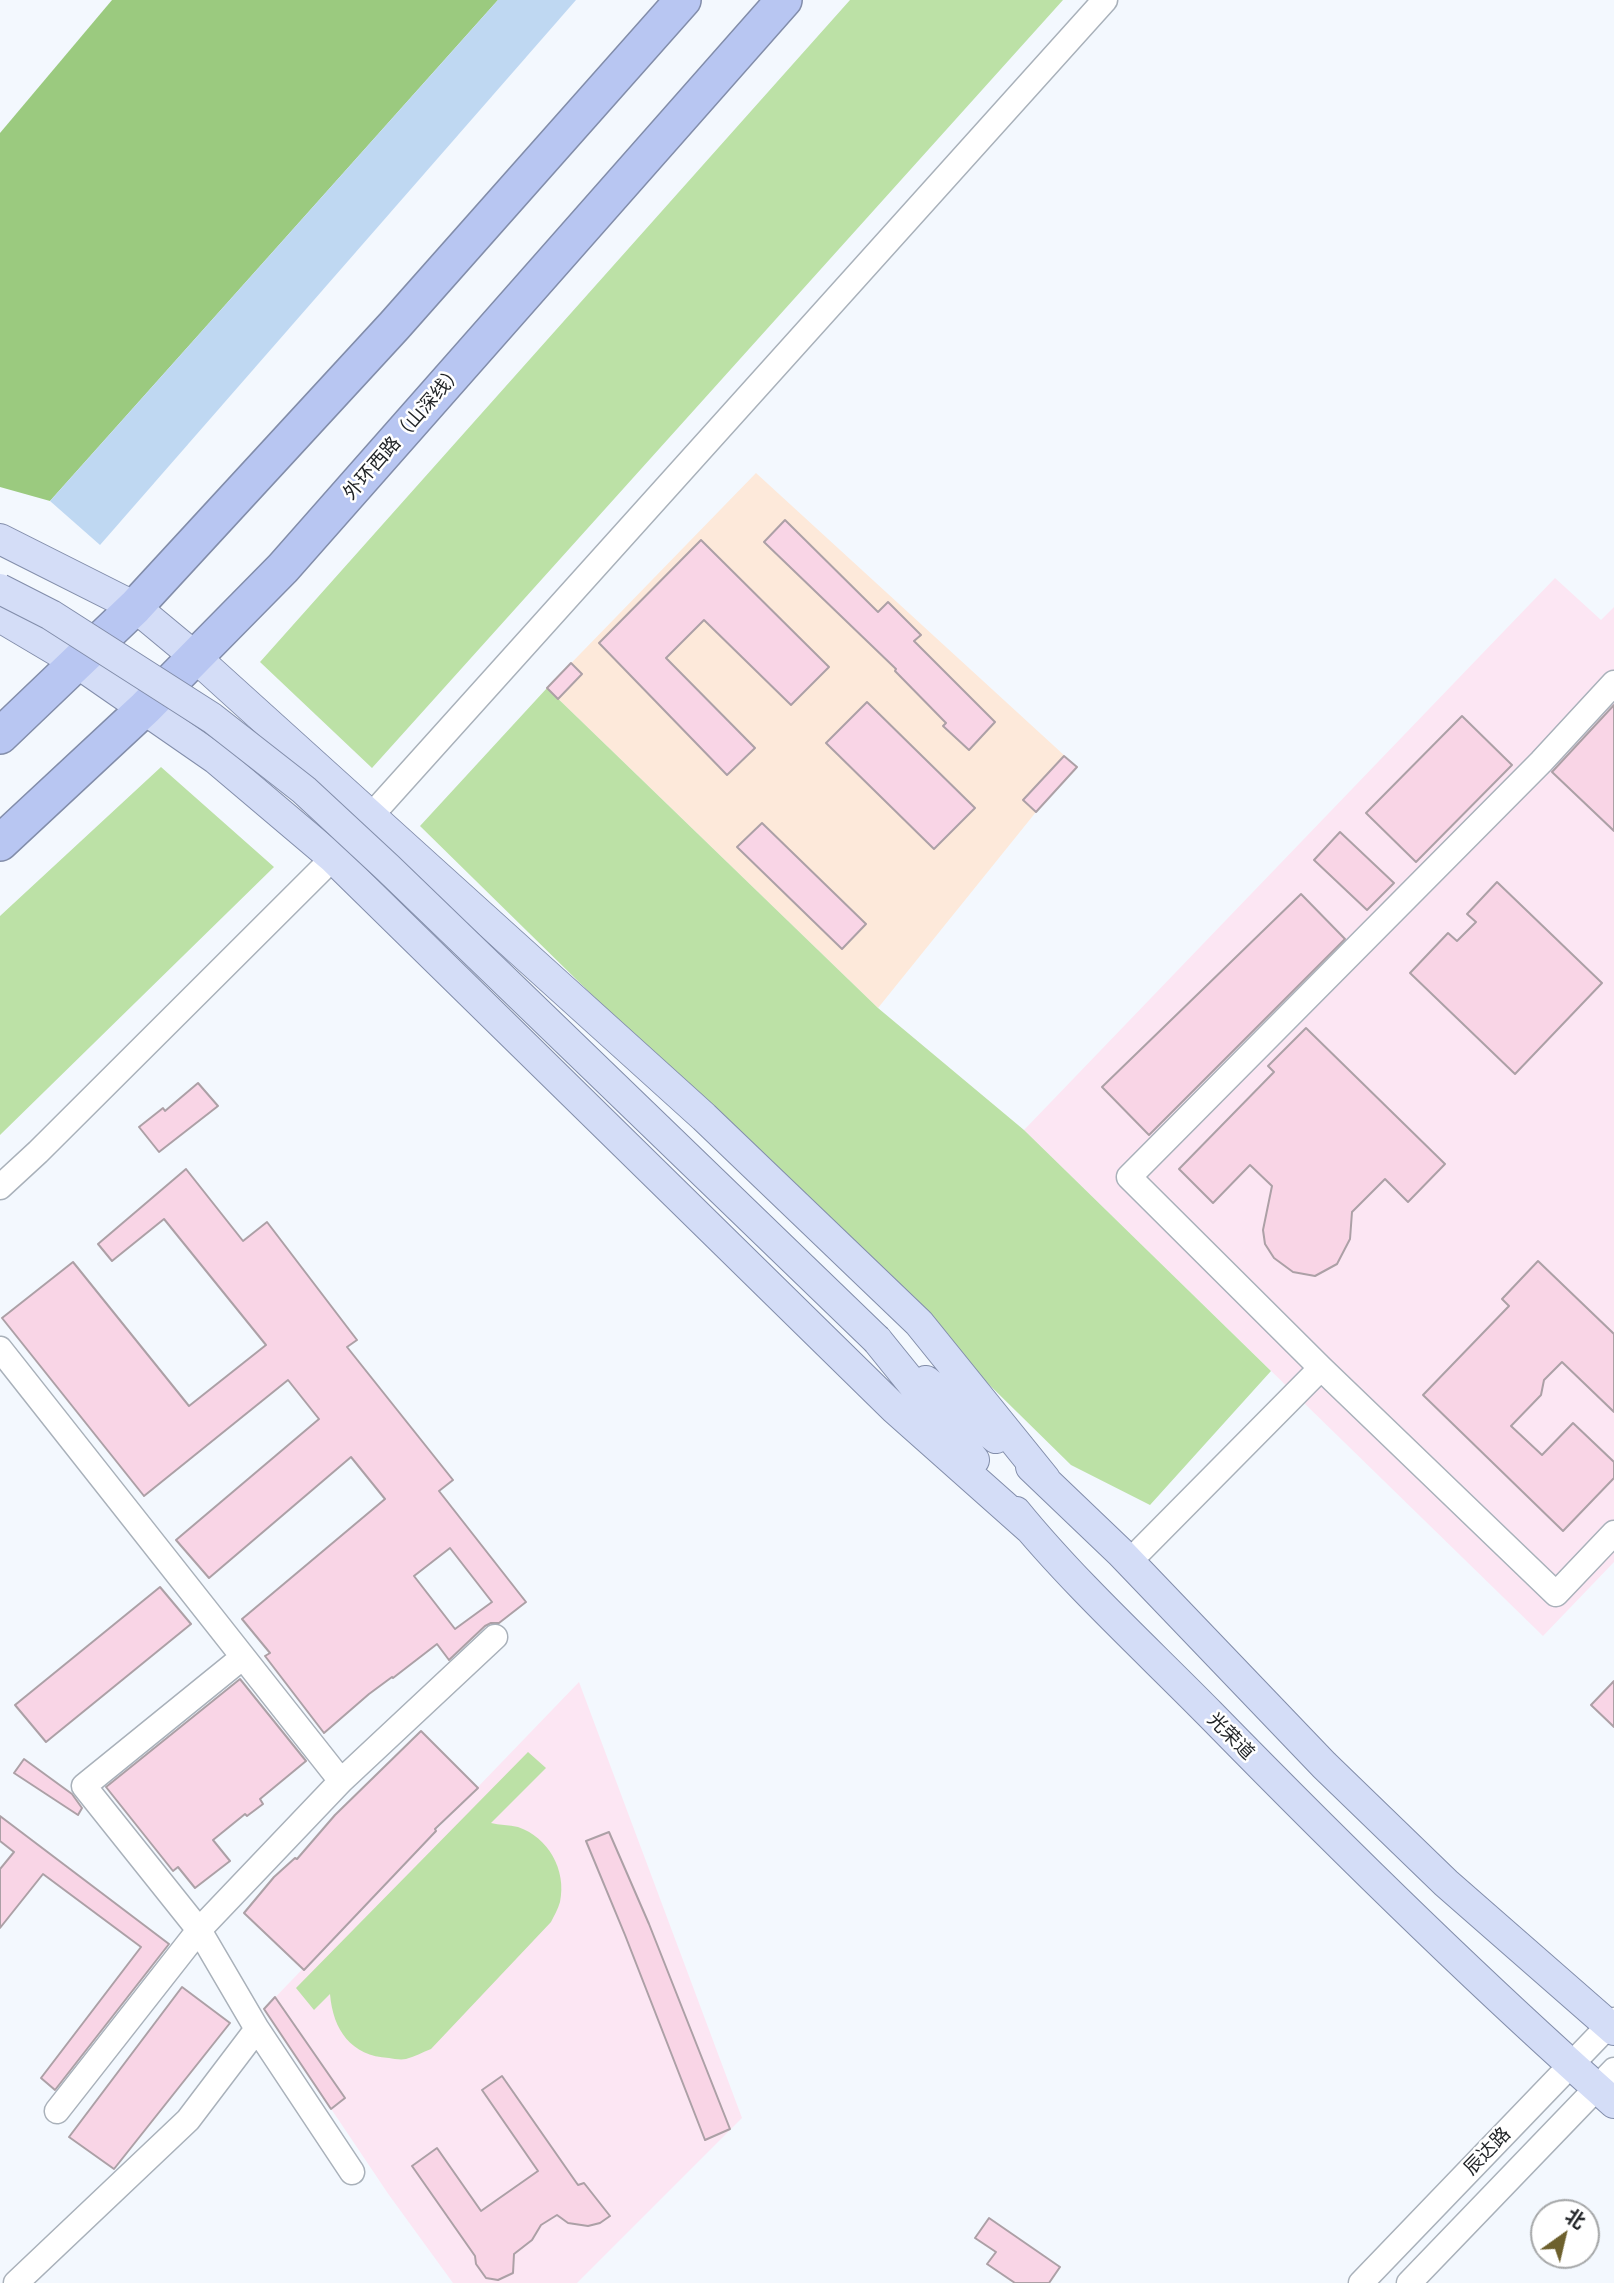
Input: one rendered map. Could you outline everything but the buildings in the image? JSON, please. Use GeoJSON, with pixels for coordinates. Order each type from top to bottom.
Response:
{"type":"FeatureCollection","features":[{"type":"Feature","properties":{"kind":"highway"},"geometry":{"type":"LineString","coordinates":[[0,736],[135,607],[394,326],[683,0]]}},
{"type":"Feature","properties":{"kind":"highway","name":"外环西路（山深线）"},"geometry":{"type":"LineString","coordinates":[[0,843],[145,708],[283,568],[784,0]]}},
{"type":"Feature","properties":{"kind":"main road"},"geometry":{"type":"LineString","coordinates":[[0,539],[135,607],[194,656],[704,1117],[919,1323],[1045,1479]]}},
{"type":"Feature","properties":{"kind":"main road"},"geometry":{"type":"LineString","coordinates":[[0,589],[51,615],[212,718],[304,790],[877,1340],[1045,1479],[1129,1562],[1324,1765],[1446,1883],[1612,2025]]}},
{"type":"Feature","properties":{"kind":"main road"},"geometry":{"type":"LineString","coordinates":[[0,617],[76,662],[216,759],[333,858],[895,1409],[1029,1528]]}},
{"type":"Feature","properties":{"kind":"main road","name":"光荣道"},"geometry":{"type":"LineString","coordinates":[[877,1340],[1029,1528],[1317,1823],[1571,2064],[1608,2087]]}},
{"type":"Feature","properties":{"kind":"street"},"geometry":{"type":"LineString","coordinates":[[0,1187],[333,858],[1105,0]]}},
{"type":"Feature","properties":{"kind":"street"},"geometry":{"type":"LineString","coordinates":[[1614,683],[1541,762],[1129,1177],[1321,1368],[1556,1594],[1614,1533]]}},
{"type":"Feature","properties":{"kind":"street"},"geometry":{"type":"LineString","coordinates":[[0,1349],[341,1781]]}},
{"type":"Feature","properties":{"kind":"street"},"geometry":{"type":"LineString","coordinates":[[1129,1562],[1321,1368]]}},
{"type":"Feature","properties":{"kind":"street"},"geometry":{"type":"LineString","coordinates":[[57,2111],[199,1930],[341,1781],[495,1637]]}},
{"type":"Feature","properties":{"kind":"street"},"geometry":{"type":"LineString","coordinates":[[243,1657],[84,1786],[199,1930],[257,2029],[352,2172]]}},
{"type":"Feature","properties":{"kind":"street","name":"辰达路"},"geometry":{"type":"LineString","coordinates":[[1361,2283],[1571,2064],[1612,2025]]}},
{"type":"Feature","properties":{"kind":"street"},"geometry":{"type":"LineString","coordinates":[[16,2283],[188,2120],[257,2029]]}},
{"type":"Feature","properties":{"kind":"street","name":"辰达路"},"geometry":{"type":"LineString","coordinates":[[1409,2283],[1608,2087]]}},
{"type":"Feature","properties":{"kind":"shaded area"},"geometry":{"type":"Polygon","coordinates":[[[756,473],[1077,767],[1036,812],[878,1008],[547,688],[756,473]]]}},
{"type":"Feature","properties":{"kind":"shaded area"},"geometry":{"type":"Polygon","coordinates":[[[1555,578],[1601,620],[1614,607],[1614,1562],[1543,1636],[1024,1130],[1555,578]]]}},
{"type":"Feature","properties":{"kind":"shaded area"},"geometry":{"type":"Polygon","coordinates":[[[579,1682],[742,2118],[577,2283],[453,2283],[389,2195],[264,2009],[579,1682]]]}},
{"type":"Feature","properties":{"kind":"green space"},"geometry":{"type":"Polygon","coordinates":[[[112,0],[498,0],[50,501],[0,487],[0,133],[112,0]]]}},
{"type":"Feature","properties":{"kind":"green space"},"geometry":{"type":"Polygon","coordinates":[[[850,0],[1063,0],[372,768],[260,662],[850,0]]]}},
{"type":"Feature","properties":{"kind":"green space"},"geometry":{"type":"Polygon","coordinates":[[[547,688],[878,1008],[1024,1130],[1271,1371],[1150,1505],[1071,1465],[420,826],[547,688]]]}},
{"type":"Feature","properties":{"kind":"green space"},"geometry":{"type":"Polygon","coordinates":[[[161,767],[274,867],[0,1135],[0,916],[161,767]]]}},
{"type":"Feature","properties":{"kind":"green space"},"geometry":{"type":"Polygon","coordinates":[[[528,1752],[546,1768],[491,1823],[518,1827],[529,1832],[538,1838],[553,1856],[561,1878],[561,1890],[559,1905],[551,1922],[431,2049],[406,2059],[364,2052],[346,2039],[340,2030],[330,1994],[314,2010],[296,1988],[528,1752]]]}},
{"type":"Feature","properties":{"kind":"water"},"geometry":{"type":"Polygon","coordinates":[[[498,0],[576,0],[100,545],[50,501],[498,0]]]}}]}
